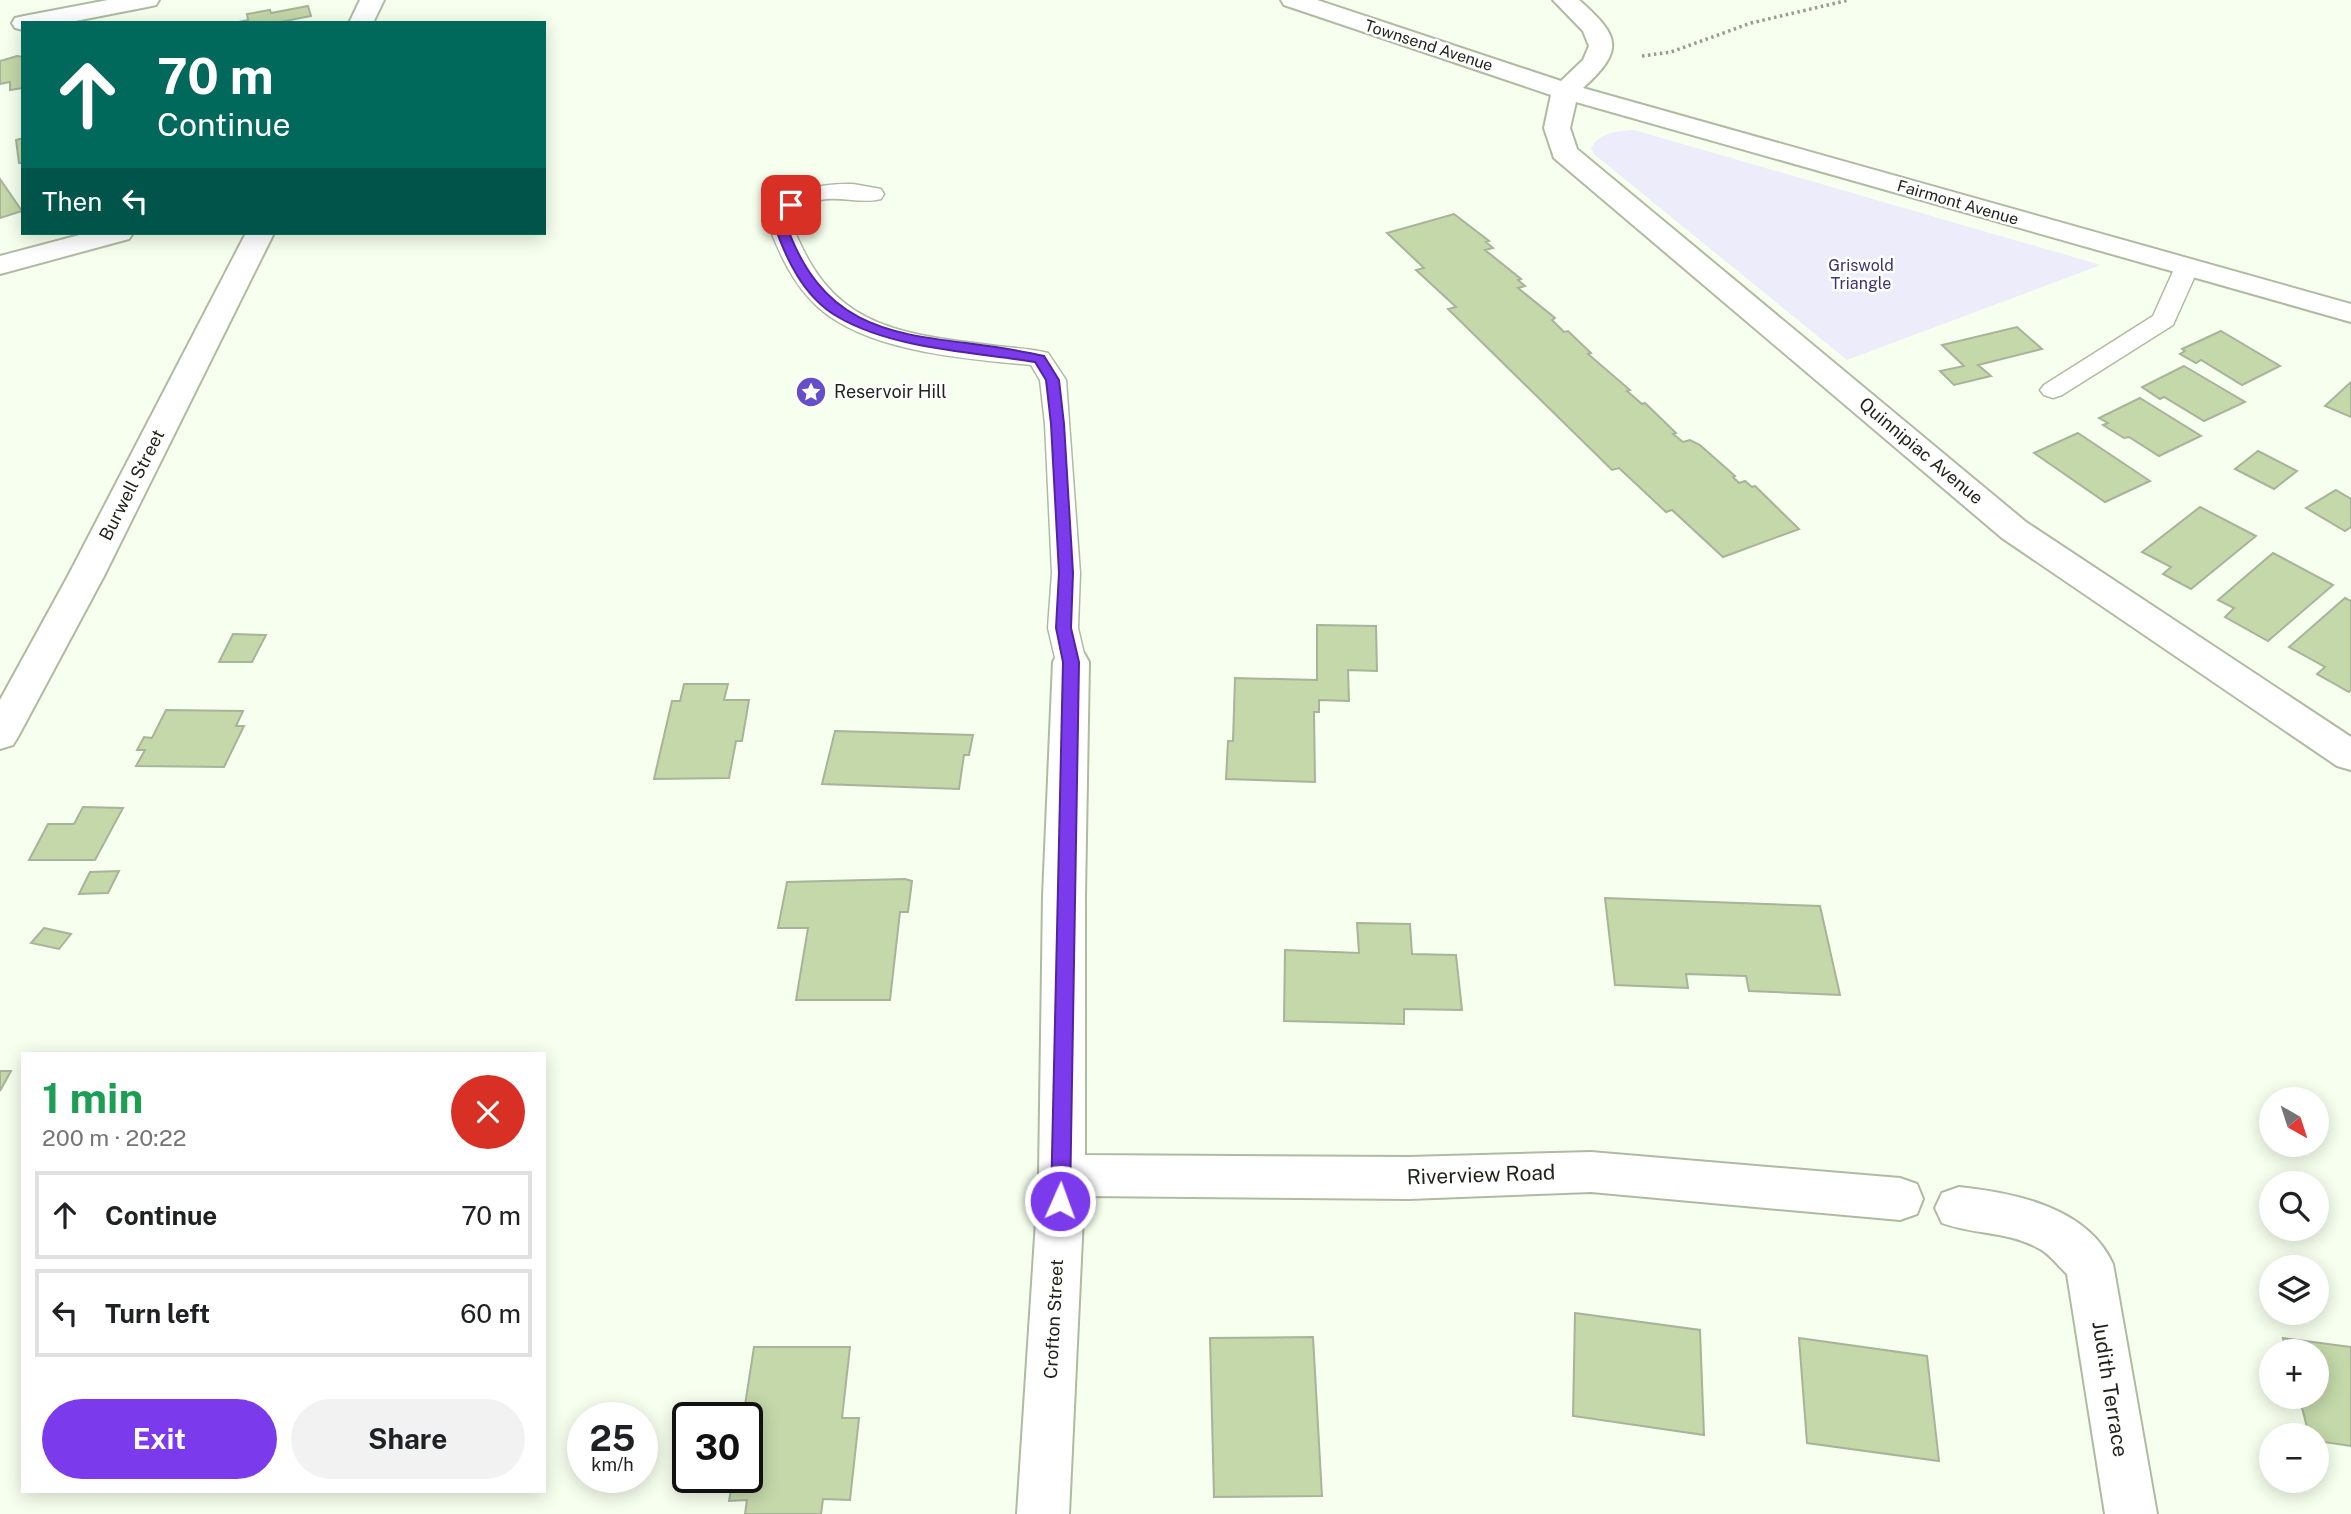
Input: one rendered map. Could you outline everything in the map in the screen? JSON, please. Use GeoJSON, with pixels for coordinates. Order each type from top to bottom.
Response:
{"type":"FeatureCollection","features":[{"type":"Feature","properties":{"kind":"main road"},"geometry":{"type":"LineString","coordinates":[[34,21],[147,0]]}},
{"type":"Feature","properties":{"kind":"main road"},"geometry":{"type":"LineString","coordinates":[[362,21],[372,0]]}},
{"type":"Feature","properties":{"kind":"main road","name":"Townsend Avenue"},"geometry":{"type":"LineString","coordinates":[[1293,0],[1565,91]]}},
{"type":"Feature","properties":{"kind":"main road"},"geometry":{"type":"LineString","coordinates":[[1565,0],[1598,31],[1603,43],[1596,63],[1565,91]]}},
{"type":"Feature","properties":{"kind":"main road"},"geometry":{"type":"LineString","coordinates":[[0,27],[21,23]]}},
{"type":"Feature","properties":{"kind":"main road","name":"Fairmont Avenue"},"geometry":{"type":"LineString","coordinates":[[1565,91],[2351,313]]}},
{"type":"Feature","properties":{"kind":"main road","name":"Quinnipiac Avenue"},"geometry":{"type":"LineString","coordinates":[[1565,91],[1557,128],[1564,152],[2014,530],[2351,756]]}},
{"type":"Feature","properties":{"kind":"main road"},"geometry":{"type":"LineString","coordinates":[[0,265],[112,235]]}},
{"type":"Feature","properties":{"kind":"main road","name":"Burwell Street"},"geometry":{"type":"LineString","coordinates":[[0,735],[86,576],[259,235]]}},
{"type":"Feature","properties":{"kind":"main road","name":"Crofton Street"},"geometry":{"type":"LineString","coordinates":[[1043,1514],[1062,1175],[1064,896],[1071,662]]}},
{"type":"Feature","properties":{"kind":"main road","name":"Riverview Road"},"geometry":{"type":"LineString","coordinates":[[1062,1175],[1409,1178],[1591,1172],[1900,1199]]}},
{"type":"Feature","properties":{"kind":"main road","name":"Judith Terrace"},"geometry":{"type":"LineString","coordinates":[[1959,1208],[2004,1213],[2057,1233],[2089,1264],[2130,1514]]}},
{"type":"Feature","properties":{"kind":"lane"},"geometry":{"type":"LineString","coordinates":[[873,194],[859,191],[821,193],[791,205],[779,221],[789,251],[810,286],[841,314],[894,336],[1039,358],[1052,380],[1058,424],[1066,573],[1063,628],[1071,662]]}},
{"type":"Feature","properties":{"kind":"lane"},"geometry":{"type":"LineString","coordinates":[[2053,390],[2164,320],[2187,267]]}},
{"type":"Feature","properties":{"kind":"path"},"geometry":{"type":"LineString","coordinates":[[1601,54],[1655,57],[1718,33],[1791,11],[1849,0]]}},
{"type":"Feature","properties":{"kind":"green space","name":"Griswold Triangle"},"geometry":{"type":"Polygon","coordinates":[[[1634,130],[2101,265],[1847,360],[1591,149],[1594,143],[1604,136],[1634,130]]]}},
{"type":"Feature","properties":{"kind":"building"},"geometry":{"type":"Polygon","coordinates":[[[308,6],[311,16],[285,21],[243,21],[248,20],[247,14],[270,10],[271,13],[308,6]]]}},
{"type":"Feature","properties":{"kind":"building"},"geometry":{"type":"Polygon","coordinates":[[[21,57],[21,88],[10,90],[10,82],[0,84],[0,61],[21,57]]]}},
{"type":"Feature","properties":{"kind":"building"},"geometry":{"type":"Polygon","coordinates":[[[21,139],[21,163],[19,163],[16,140],[21,139]]]}},
{"type":"Feature","properties":{"kind":"building"},"geometry":{"type":"Polygon","coordinates":[[[0,179],[21,211],[0,218],[0,179]]]}},
{"type":"Feature","properties":{"kind":"building"},"geometry":{"type":"Polygon","coordinates":[[[1454,214],[1489,241],[1486,242],[1493,248],[1485,250],[1521,279],[1518,280],[1525,286],[1518,288],[1555,318],[1552,320],[1564,332],[1568,331],[1591,353],[1588,354],[1630,390],[1627,391],[1642,404],[1645,403],[1676,433],[1673,434],[1683,442],[1690,440],[1700,445],[1735,476],[1733,477],[1739,483],[1745,481],[1752,487],[1755,486],[1799,529],[1723,557],[1672,510],[1666,512],[1619,468],[1612,470],[1448,309],[1456,307],[1416,270],[1424,268],[1387,233],[1454,214]]]}},
{"type":"Feature","properties":{"kind":"building"},"geometry":{"type":"Polygon","coordinates":[[[2017,327],[2042,349],[1978,365],[1991,376],[1954,385],[1940,371],[1964,366],[1942,345],[2017,327]]]}},
{"type":"Feature","properties":{"kind":"building"},"geometry":{"type":"Polygon","coordinates":[[[2221,331],[2280,366],[2242,385],[2201,360],[2196,363],[2180,354],[2185,351],[2182,349],[2221,331]]]}},
{"type":"Feature","properties":{"kind":"building"},"geometry":{"type":"Polygon","coordinates":[[[2184,366],[2245,402],[2204,421],[2142,387],[2184,366]]]}},
{"type":"Feature","properties":{"kind":"building"},"geometry":{"type":"Polygon","coordinates":[[[2351,382],[2351,417],[2325,406],[2351,382]]]}},
{"type":"Feature","properties":{"kind":"building"},"geometry":{"type":"Polygon","coordinates":[[[2140,398],[2201,436],[2159,456],[2103,425],[2108,423],[2099,418],[2140,398]]]}},
{"type":"Feature","properties":{"kind":"building"},"geometry":{"type":"Polygon","coordinates":[[[2078,433],[2150,481],[2105,502],[2034,453],[2078,433]]]}},
{"type":"Feature","properties":{"kind":"building"},"geometry":{"type":"Polygon","coordinates":[[[2258,451],[2297,471],[2274,489],[2235,469],[2258,451]]]}},
{"type":"Feature","properties":{"kind":"building"},"geometry":{"type":"Polygon","coordinates":[[[2336,490],[2351,499],[2351,527],[2345,531],[2306,508],[2336,490]]]}},
{"type":"Feature","properties":{"kind":"building"},"geometry":{"type":"Polygon","coordinates":[[[2200,507],[2256,536],[2191,589],[2163,574],[2171,567],[2142,552],[2200,507]]]}},
{"type":"Feature","properties":{"kind":"building"},"geometry":{"type":"Polygon","coordinates":[[[2273,553],[2333,585],[2268,641],[2225,617],[2234,608],[2218,600],[2273,553]]]}},
{"type":"Feature","properties":{"kind":"building"},"geometry":{"type":"Polygon","coordinates":[[[2345,598],[2351,601],[2349,692],[2317,674],[2325,667],[2289,647],[2345,598]]]}},
{"type":"Feature","properties":{"kind":"building"},"geometry":{"type":"Polygon","coordinates":[[[1317,625],[1376,626],[1377,671],[1348,670],[1349,701],[1319,700],[1319,712],[1314,712],[1315,782],[1226,779],[1228,741],[1233,741],[1235,678],[1317,680],[1317,625]]]}},
{"type":"Feature","properties":{"kind":"building"},"geometry":{"type":"Polygon","coordinates":[[[233,634],[266,635],[252,662],[219,662],[233,634]]]}},
{"type":"Feature","properties":{"kind":"building"},"geometry":{"type":"Polygon","coordinates":[[[684,684],[728,684],[724,700],[749,700],[742,741],[736,741],[729,778],[654,779],[672,701],[680,701],[684,684]]]}},
{"type":"Feature","properties":{"kind":"building"},"geometry":{"type":"Polygon","coordinates":[[[166,710],[243,711],[236,726],[244,726],[224,767],[136,766],[145,750],[137,750],[144,737],[152,738],[166,710]]]}},
{"type":"Feature","properties":{"kind":"building"},"geometry":{"type":"Polygon","coordinates":[[[835,731],[973,735],[969,755],[964,755],[959,789],[822,784],[835,731]]]}},
{"type":"Feature","properties":{"kind":"building"},"geometry":{"type":"Polygon","coordinates":[[[83,807],[123,808],[95,860],[29,860],[48,824],[74,824],[83,807]]]}},
{"type":"Feature","properties":{"kind":"building"},"geometry":{"type":"Polygon","coordinates":[[[119,871],[108,893],[79,894],[90,872],[119,871]]]}},
{"type":"Feature","properties":{"kind":"building"},"geometry":{"type":"Polygon","coordinates":[[[912,881],[908,912],[900,912],[890,1000],[796,1000],[808,928],[778,928],[787,882],[912,881]]]}},
{"type":"Feature","properties":{"kind":"building"},"geometry":{"type":"Polygon","coordinates":[[[1605,898],[1820,906],[1840,995],[1749,991],[1746,976],[1686,974],[1688,988],[1615,985],[1605,898]]]}},
{"type":"Feature","properties":{"kind":"building"},"geometry":{"type":"Polygon","coordinates":[[[1357,923],[1410,924],[1412,954],[1456,955],[1462,1010],[1404,1009],[1404,1024],[1284,1021],[1285,950],[1359,953],[1357,923]]]}},
{"type":"Feature","properties":{"kind":"building"},"geometry":{"type":"Polygon","coordinates":[[[44,928],[71,934],[59,949],[31,943],[44,928]]]}},
{"type":"Feature","properties":{"kind":"building"},"geometry":{"type":"Polygon","coordinates":[[[0,1071],[11,1071],[0,1091],[0,1071]]]}},
{"type":"Feature","properties":{"kind":"building"},"geometry":{"type":"Polygon","coordinates":[[[1575,1313],[1700,1330],[1704,1435],[1573,1416],[1575,1313]]]}},
{"type":"Feature","properties":{"kind":"building"},"geometry":{"type":"Polygon","coordinates":[[[1313,1337],[1322,1496],[1214,1497],[1210,1338],[1313,1337]]]}},
{"type":"Feature","properties":{"kind":"building"},"geometry":{"type":"Polygon","coordinates":[[[1799,1338],[1927,1356],[1939,1461],[1807,1443],[1799,1338]]]}},
{"type":"Feature","properties":{"kind":"building"},"geometry":{"type":"Polygon","coordinates":[[[2329,1344],[2351,1347],[2351,1446],[2329,1443],[2329,1423],[2306,1423],[2302,1409],[2329,1409],[2329,1344]]]}},
{"type":"Feature","properties":{"kind":"building"},"geometry":{"type":"Polygon","coordinates":[[[754,1347],[850,1347],[842,1418],[859,1418],[850,1500],[823,1499],[821,1514],[745,1514],[747,1500],[729,1501],[730,1493],[763,1493],[763,1402],[745,1402],[754,1347]]]}},
{"type":"Feature","properties":{"kind":"place","name":"Reservoir Hill"},"geometry":{"type":"Point","coordinates":[811,392]}},
{"type":"Feature","properties":{"kind":"route"},"geometry":{"type":"LineString","coordinates":[[791,205],[779,221],[789,251],[810,286],[841,314],[894,336],[1039,358],[1052,380],[1058,424],[1066,573],[1063,628],[1071,662],[1064,896],[1060,1201]]}}]}
